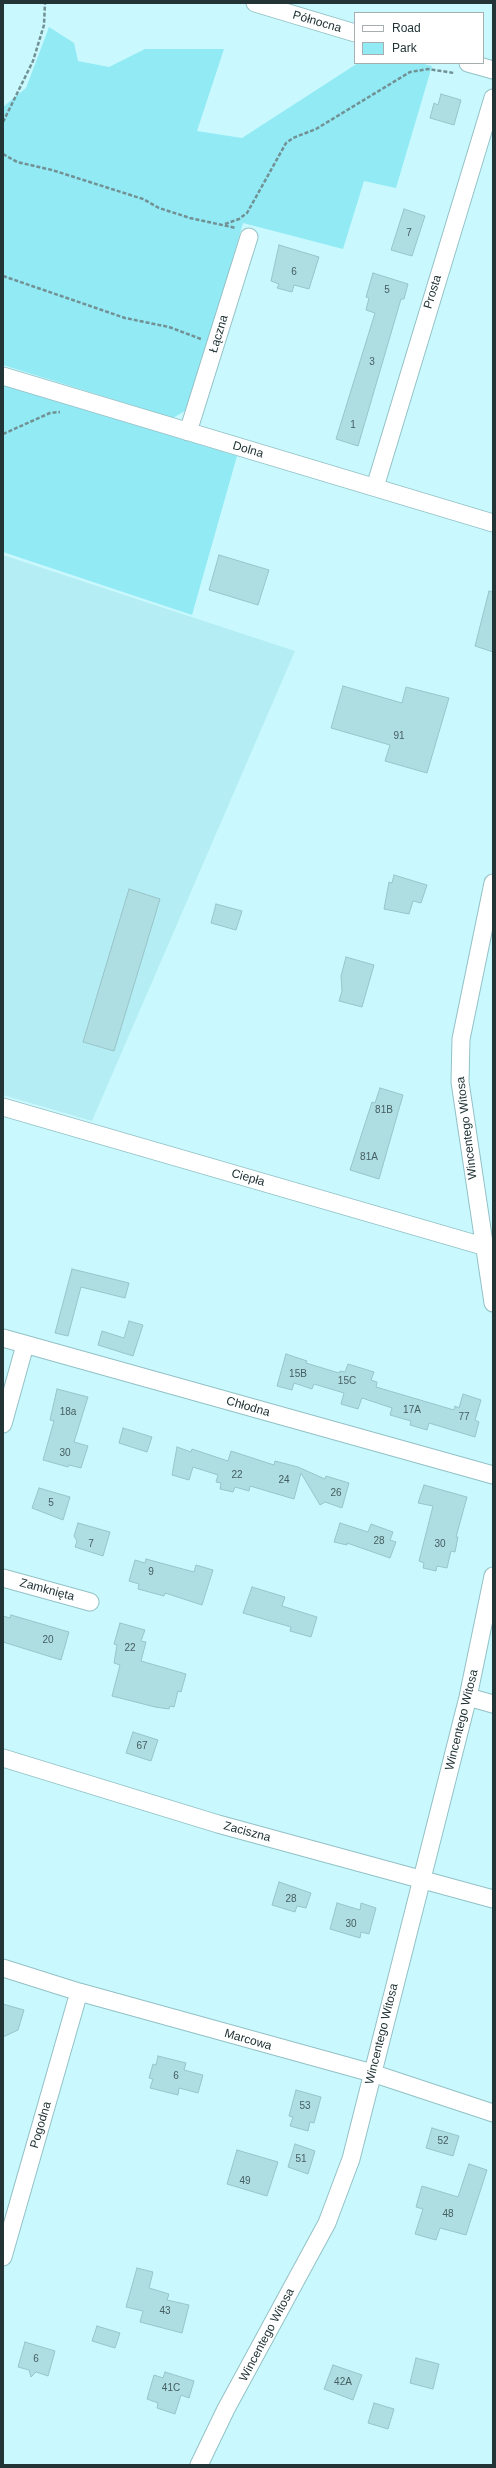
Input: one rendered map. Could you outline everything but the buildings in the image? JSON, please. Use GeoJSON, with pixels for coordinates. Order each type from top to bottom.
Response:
{"type":"FeatureCollection","features":[{"type":"Feature","properties":{"kind":"street","name":"Północna"},"geometry":{"type":"LineString","coordinates":[[255,3],[354,33]]}},
{"type":"Feature","properties":{"kind":"street"},"geometry":{"type":"LineString","coordinates":[[463,69],[493,70]]}},
{"type":"Feature","properties":{"kind":"street","name":"Prosta"},"geometry":{"type":"LineString","coordinates":[[375,487],[493,98]]}},
{"type":"Feature","properties":{"kind":"street","name":"Łączna"},"geometry":{"type":"LineString","coordinates":[[188,432],[215,345],[243,232]]}},
{"type":"Feature","properties":{"kind":"street","name":"Dolna"},"geometry":{"type":"LineString","coordinates":[[3,376],[493,523]]}},
{"type":"Feature","properties":{"kind":"street","name":"Wincentego Witosa"},"geometry":{"type":"LineString","coordinates":[[493,883],[461,1039],[460,1082],[488,1247],[493,1303]]}},
{"type":"Feature","properties":{"kind":"street","name":"Ciepła"},"geometry":{"type":"LineString","coordinates":[[3,1108],[488,1247]]}},
{"type":"Feature","properties":{"kind":"street","name":"Chłodna"},"geometry":{"type":"LineString","coordinates":[[3,1338],[493,1475]]}},
{"type":"Feature","properties":{"kind":"street"},"geometry":{"type":"LineString","coordinates":[[3,1424],[25,1345]]}},
{"type":"Feature","properties":{"kind":"street","name":"Wincentego Witosa"},"geometry":{"type":"LineString","coordinates":[[199,2465],[226,2409],[327,2223],[351,2159],[468,1697],[493,1576]]}},
{"type":"Feature","properties":{"kind":"street","name":"Zamknięta"},"geometry":{"type":"LineString","coordinates":[[3,1578],[90,1602]]}},
{"type":"Feature","properties":{"kind":"street"},"geometry":{"type":"LineString","coordinates":[[468,1697],[493,1704]]}},
{"type":"Feature","properties":{"kind":"street","name":"Zaciszna"},"geometry":{"type":"LineString","coordinates":[[3,1758],[218,1824],[422,1878],[493,1899]]}},
{"type":"Feature","properties":{"kind":"street","name":"Marcowa"},"geometry":{"type":"LineString","coordinates":[[3,1968],[79,1992],[372,2073],[493,2113]]}},
{"type":"Feature","properties":{"kind":"street","name":"Pogodna"},"geometry":{"type":"LineString","coordinates":[[3,2257],[79,1992]]}},
{"type":"Feature","properties":{"kind":"path"},"geometry":{"type":"LineString","coordinates":[[3,122],[34,61],[44,25],[45,3]]}},
{"type":"Feature","properties":{"kind":"path"},"geometry":{"type":"LineString","coordinates":[[224,224],[239,219],[247,213],[286,143],[293,138],[316,129],[410,72],[428,69],[463,69]]}},
{"type":"Feature","properties":{"kind":"path"},"geometry":{"type":"LineString","coordinates":[[3,154],[17,162],[52,170],[143,199],[159,208],[190,218],[224,224],[243,232]]}},
{"type":"Feature","properties":{"kind":"path"},"geometry":{"type":"LineString","coordinates":[[3,276],[125,318],[169,327],[215,345]]}},
{"type":"Feature","properties":{"kind":"shaded area"},"geometry":{"type":"Polygon","coordinates":[[[3,555],[295,651],[92,1121],[3,1095],[3,555]]]}},
{"type":"Feature","properties":{"kind":"green space"},"geometry":{"type":"Polygon","coordinates":[[[49,27],[74,43],[78,61],[109,67],[145,49],[224,49],[197,131],[242,138],[356,64],[424,64],[432,66],[396,188],[364,181],[343,249],[243,223],[190,408],[173,418],[3,365],[3,107],[26,88],[49,27]]]}},
{"type":"Feature","properties":{"kind":"green space"},"geometry":{"type":"Polygon","coordinates":[[[3,385],[237,456],[192,615],[3,552],[3,385]]]}}]}
